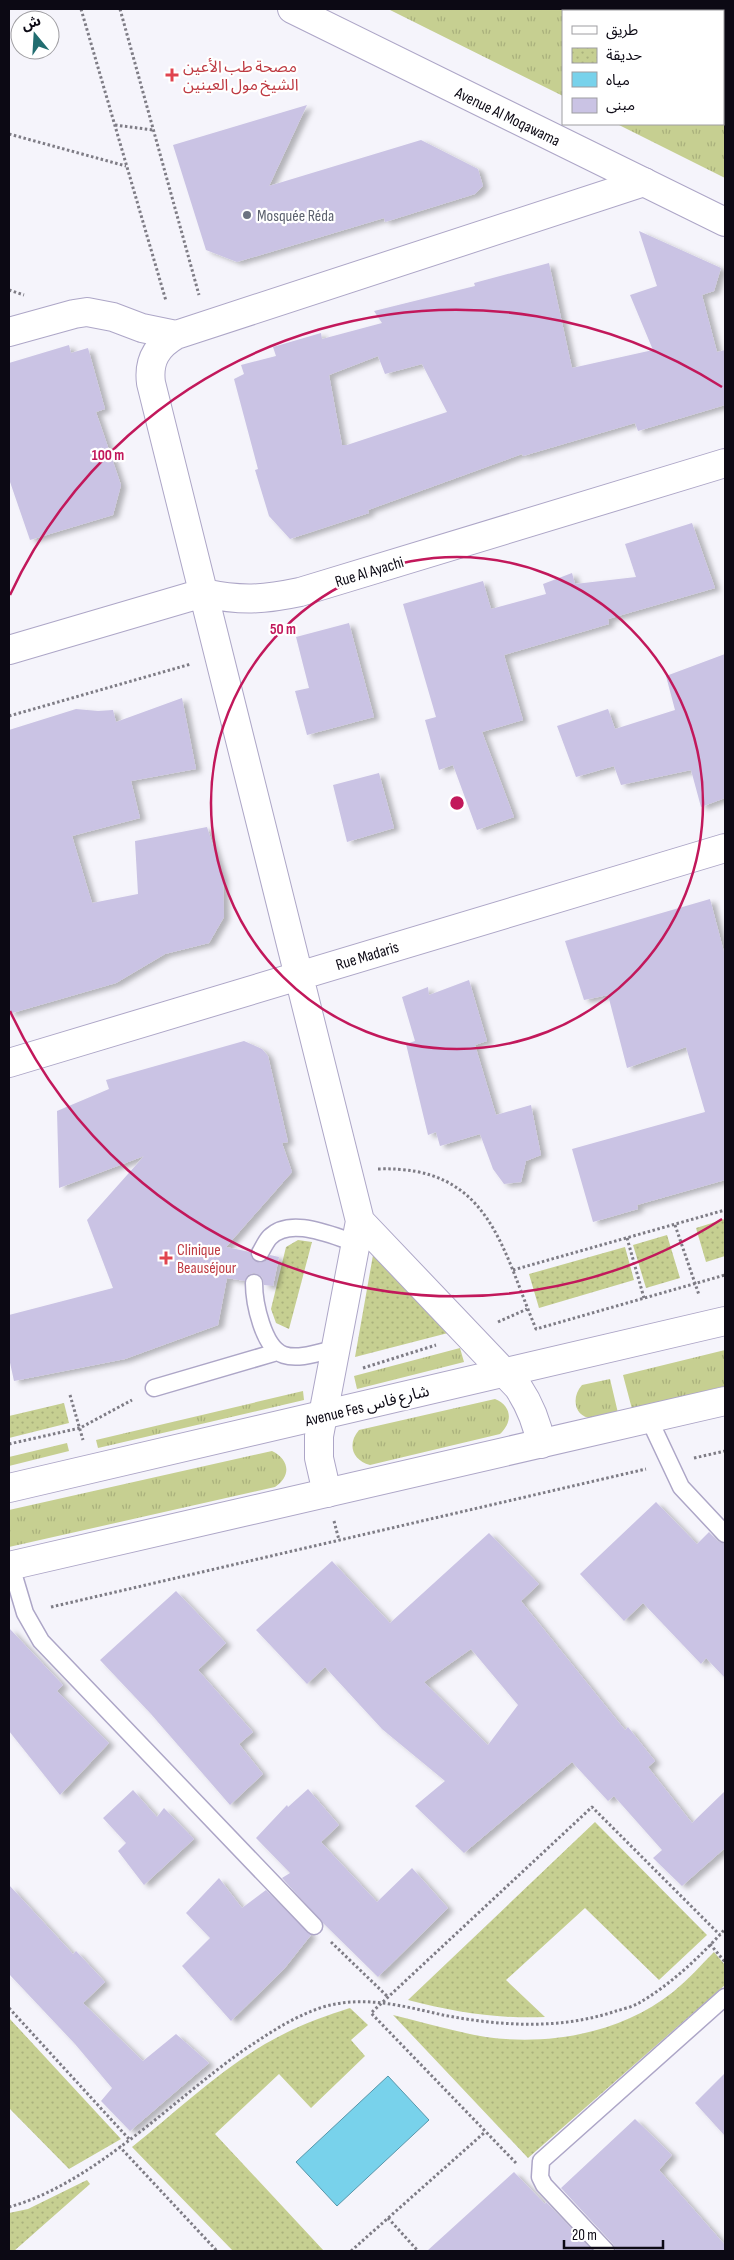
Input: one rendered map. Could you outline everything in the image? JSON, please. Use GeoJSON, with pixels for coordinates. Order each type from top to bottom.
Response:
{"type":"FeatureCollection","features":[{"type":"Feature","properties":{"kind":"street","name":"Avenue Al Moqawama"},"geometry":{"type":"LineString","coordinates":[[292,9],[725,222]]}},
{"type":"Feature","properties":{"kind":"street"},"geometry":{"type":"LineString","coordinates":[[327,1493],[319,1458],[319,1436],[334,1349],[358,1232],[348,1170],[203,593],[150,371],[152,359],[158,350],[176,336],[644,182]]}},
{"type":"Feature","properties":{"kind":"street"},"geometry":{"type":"LineString","coordinates":[[9,332],[87,312],[113,317],[142,328],[176,336]]}},
{"type":"Feature","properties":{"kind":"street","name":"Rue Al Ayachi"},"geometry":{"type":"LineString","coordinates":[[9,650],[203,593],[235,599],[266,599],[300,592],[725,463]]}},
{"type":"Feature","properties":{"kind":"street","name":"Rue Madaris"},"geometry":{"type":"LineString","coordinates":[[9,1063],[725,848]]}},
{"type":"Feature","properties":{"kind":"street"},"geometry":{"type":"LineString","coordinates":[[358,1232],[469,1335],[518,1387],[529,1404],[537,1424],[541,1444]]}},
{"type":"Feature","properties":{"kind":"street","name":"Avenue Fes شارع فاس"},"geometry":{"type":"LineString","coordinates":[[9,1488],[323,1416],[717,1322]]}},
{"type":"Feature","properties":{"kind":"street"},"geometry":{"type":"LineString","coordinates":[[10,1566],[725,1401]]}},
{"type":"Feature","properties":{"kind":"lane"},"geometry":{"type":"LineString","coordinates":[[260,1253],[271,1236],[289,1228],[358,1232]]}},
{"type":"Feature","properties":{"kind":"lane"},"geometry":{"type":"LineString","coordinates":[[254,1283],[258,1314],[271,1345],[277,1352],[285,1356],[296,1356],[334,1349]]}},
{"type":"Feature","properties":{"kind":"lane"},"geometry":{"type":"LineString","coordinates":[[154,1388],[277,1352]]}},
{"type":"Feature","properties":{"kind":"lane"},"geometry":{"type":"LineString","coordinates":[[649,1419],[668,1464],[681,1487],[725,1534]]}},
{"type":"Feature","properties":{"kind":"lane"},"geometry":{"type":"LineString","coordinates":[[10,1566],[25,1613],[41,1641],[314,1926]]}},
{"type":"Feature","properties":{"kind":"lane"},"geometry":{"type":"LineString","coordinates":[[606,2251],[544,2185],[540,2176],[541,2161],[725,1997]]}},
{"type":"Feature","properties":{"kind":"path"},"geometry":{"type":"LineString","coordinates":[[82,9],[176,336]]}},
{"type":"Feature","properties":{"kind":"path"},"geometry":{"type":"LineString","coordinates":[[120,9],[208,325]]}},
{"type":"Feature","properties":{"kind":"path"},"geometry":{"type":"LineString","coordinates":[[115,125],[154,130]]}},
{"type":"Feature","properties":{"kind":"path"},"geometry":{"type":"LineString","coordinates":[[9,134],[127,166]]}},
{"type":"Feature","properties":{"kind":"path"},"geometry":{"type":"LineString","coordinates":[[9,716],[219,656]]}},
{"type":"Feature","properties":{"kind":"path"},"geometry":{"type":"LineString","coordinates":[[348,1170],[404,1168],[431,1174],[458,1188],[479,1207],[495,1230],[514,1270],[536,1329],[725,1275]]}},
{"type":"Feature","properties":{"kind":"path"},"geometry":{"type":"LineString","coordinates":[[514,1270],[725,1210]]}},
{"type":"Feature","properties":{"kind":"path"},"geometry":{"type":"LineString","coordinates":[[675,1225],[695,1284],[717,1322]]}},
{"type":"Feature","properties":{"kind":"path"},"geometry":{"type":"LineString","coordinates":[[626,1238],[644,1298]]}},
{"type":"Feature","properties":{"kind":"path"},"geometry":{"type":"LineString","coordinates":[[330,1378],[469,1335],[528,1309]]}},
{"type":"Feature","properties":{"kind":"path"},"geometry":{"type":"LineString","coordinates":[[9,1444],[80,1428],[154,1388]]}},
{"type":"Feature","properties":{"kind":"path"},"geometry":{"type":"LineString","coordinates":[[70,1395],[90,1469]]}},
{"type":"Feature","properties":{"kind":"path"},"geometry":{"type":"LineString","coordinates":[[25,1613],[725,1450]]}},
{"type":"Feature","properties":{"kind":"path"},"geometry":{"type":"LineString","coordinates":[[544,2185],[518,2165],[370,2013],[592,1807],[720,1935]]}},
{"type":"Feature","properties":{"kind":"path"},"geometry":{"type":"LineString","coordinates":[[314,1926],[388,1997]]}},
{"type":"Feature","properties":{"kind":"path"},"geometry":{"type":"LineString","coordinates":[[9,2207],[70,2182],[129,2139],[214,2071],[280,2025],[324,2007],[351,2002],[383,2002],[480,2022],[500,2024],[561,2023],[599,2017],[638,2004],[669,1982],[725,1929]]}},
{"type":"Feature","properties":{"kind":"path"},"geometry":{"type":"LineString","coordinates":[[710,1944],[725,1962]]}},
{"type":"Feature","properties":{"kind":"path"},"geometry":{"type":"LineString","coordinates":[[9,2008],[129,2139]]}},
{"type":"Feature","properties":{"kind":"path"},"geometry":{"type":"LineString","coordinates":[[351,2251],[485,2132]]}},
{"type":"Feature","properties":{"kind":"path"},"geometry":{"type":"LineString","coordinates":[[119,2146],[217,2251]]}},
{"type":"Feature","properties":{"kind":"path"},"geometry":{"type":"LineString","coordinates":[[388,2218],[418,2251]]}},
{"type":"Feature","properties":{"kind":"green space"},"geometry":{"type":"Polygon","coordinates":[[[388,9],[564,10],[562,96],[388,9]]]}},
{"type":"Feature","properties":{"kind":"green space"},"geometry":{"type":"Polygon","coordinates":[[[725,101],[725,178],[619,125],[724,125],[725,101]]]}},
{"type":"Feature","properties":{"kind":"green space"},"geometry":{"type":"Polygon","coordinates":[[[725,1219],[725,1256],[706,1262],[696,1228],[725,1219]]]}},
{"type":"Feature","properties":{"kind":"green space"},"geometry":{"type":"Polygon","coordinates":[[[667,1235],[680,1278],[646,1288],[633,1245],[667,1235]]]}},
{"type":"Feature","properties":{"kind":"green space"},"geometry":{"type":"Polygon","coordinates":[[[298,1240],[312,1242],[289,1329],[276,1323],[271,1309],[286,1247],[298,1240]]]}},
{"type":"Feature","properties":{"kind":"green space"},"geometry":{"type":"Polygon","coordinates":[[[625,1247],[634,1280],[539,1308],[529,1274],[625,1247]]]}},
{"type":"Feature","properties":{"kind":"green space"},"geometry":{"type":"Polygon","coordinates":[[[373,1255],[448,1333],[355,1357],[373,1255]]]}},
{"type":"Feature","properties":{"kind":"green space"},"geometry":{"type":"Polygon","coordinates":[[[460,1348],[464,1362],[357,1389],[354,1376],[460,1348]]]}},
{"type":"Feature","properties":{"kind":"green space"},"geometry":{"type":"Polygon","coordinates":[[[725,1350],[725,1386],[632,1409],[623,1375],[725,1350]]]}},
{"type":"Feature","properties":{"kind":"green space"},"geometry":{"type":"Polygon","coordinates":[[[610,1379],[618,1413],[598,1418],[583,1416],[576,1407],[578,1390],[582,1385],[610,1379]]]}},
{"type":"Feature","properties":{"kind":"green space"},"geometry":{"type":"Polygon","coordinates":[[[303,1391],[304,1400],[98,1448],[96,1440],[303,1391]]]}},
{"type":"Feature","properties":{"kind":"green space"},"geometry":{"type":"Polygon","coordinates":[[[495,1399],[505,1406],[509,1415],[507,1424],[500,1434],[370,1465],[359,1459],[353,1451],[353,1441],[359,1430],[495,1399]]]}},
{"type":"Feature","properties":{"kind":"green space"},"geometry":{"type":"Polygon","coordinates":[[[64,1403],[69,1423],[9,1438],[9,1416],[64,1403]]]}},
{"type":"Feature","properties":{"kind":"green space"},"geometry":{"type":"Polygon","coordinates":[[[67,1443],[69,1451],[9,1466],[9,1457],[67,1443]]]}},
{"type":"Feature","properties":{"kind":"green space"},"geometry":{"type":"Polygon","coordinates":[[[272,1451],[282,1458],[286,1468],[284,1478],[275,1487],[9,1547],[9,1510],[272,1451]]]}},
{"type":"Feature","properties":{"kind":"green space"},"geometry":{"type":"Polygon","coordinates":[[[595,1822],[707,1935],[659,1980],[585,1908],[506,1980],[545,2017],[510,2017],[476,2014],[408,2000],[595,1822]]]}},
{"type":"Feature","properties":{"kind":"green space"},"geometry":{"type":"Polygon","coordinates":[[[714,1952],[725,1965],[725,1985],[528,2158],[393,2015],[486,2037],[535,2040],[559,2038],[608,2027],[631,2018],[653,2006],[679,1987],[714,1952]]]}},
{"type":"Feature","properties":{"kind":"green space"},"geometry":{"type":"Polygon","coordinates":[[[350,2008],[368,2025],[351,2040],[365,2056],[311,2108],[279,2074],[215,2134],[324,2251],[233,2251],[132,2147],[220,2074],[257,2049],[303,2025],[350,2008]]]}},
{"type":"Feature","properties":{"kind":"green space"},"geometry":{"type":"Polygon","coordinates":[[[9,2018],[121,2139],[69,2169],[9,2108],[9,2018]]]}},
{"type":"Feature","properties":{"kind":"green space"},"geometry":{"type":"Polygon","coordinates":[[[87,2180],[90,2184],[14,2251],[9,2250],[9,2213],[28,2209],[87,2180]]]}},
{"type":"Feature","properties":{"kind":"water"},"geometry":{"type":"Polygon","coordinates":[[[388,2076],[429,2120],[337,2206],[296,2162],[388,2076]]]}},
{"type":"Feature","properties":{"kind":"building"},"geometry":{"type":"Polygon","coordinates":[[[307,105],[269,186],[421,140],[478,169],[483,186],[475,194],[385,222],[384,218],[237,262],[206,250],[173,145],[307,105]]]}},
{"type":"Feature","properties":{"kind":"building"},"geometry":{"type":"Polygon","coordinates":[[[639,231],[721,268],[714,291],[702,295],[717,352],[725,350],[725,405],[638,431],[635,423],[523,456],[522,454],[368,510],[369,513],[290,539],[269,516],[255,470],[258,469],[234,379],[244,374],[241,365],[276,356],[273,347],[321,333],[322,339],[382,323],[374,311],[475,286],[474,283],[549,263],[572,368],[653,350],[630,295],[657,286],[639,231]],[[378,356],[329,375],[342,445],[447,412],[422,364],[385,374],[378,356]]]}},
{"type":"Feature","properties":{"kind":"building"},"geometry":{"type":"Polygon","coordinates":[[[69,345],[71,353],[88,348],[105,409],[96,412],[121,485],[113,515],[30,540],[9,479],[9,363],[69,345]]]}},
{"type":"Feature","properties":{"kind":"building"},"geometry":{"type":"Polygon","coordinates":[[[692,523],[715,588],[608,619],[609,624],[504,655],[523,720],[482,732],[514,817],[477,830],[453,765],[439,770],[425,720],[436,717],[403,604],[483,581],[491,609],[546,594],[543,584],[572,573],[575,584],[636,577],[625,544],[692,523]]]}},
{"type":"Feature","properties":{"kind":"building"},"geometry":{"type":"Polygon","coordinates":[[[349,623],[374,717],[307,735],[295,691],[309,688],[296,637],[349,623]]]}},
{"type":"Feature","properties":{"kind":"building"},"geometry":{"type":"Polygon","coordinates":[[[725,654],[725,798],[701,807],[691,770],[621,785],[614,766],[576,777],[557,726],[608,709],[615,729],[675,710],[666,676],[725,654]]]}},
{"type":"Feature","properties":{"kind":"building"},"geometry":{"type":"Polygon","coordinates":[[[182,698],[196,769],[131,781],[140,818],[72,836],[92,903],[138,894],[135,841],[207,827],[223,877],[224,917],[209,943],[165,954],[116,983],[9,1014],[9,730],[76,709],[113,710],[116,722],[182,698]]]}},
{"type":"Feature","properties":{"kind":"building"},"geometry":{"type":"Polygon","coordinates":[[[379,773],[394,828],[347,842],[333,785],[379,773]]]}},
{"type":"Feature","properties":{"kind":"building"},"geometry":{"type":"Polygon","coordinates":[[[710,899],[725,956],[725,1180],[637,1205],[638,1209],[593,1222],[572,1149],[705,1112],[686,1047],[627,1068],[608,995],[584,1000],[565,941],[710,899]]]}},
{"type":"Feature","properties":{"kind":"building"},"geometry":{"type":"Polygon","coordinates":[[[469,980],[487,1041],[475,1045],[496,1115],[531,1105],[541,1155],[526,1161],[521,1182],[504,1184],[493,1169],[480,1134],[440,1146],[436,1132],[428,1135],[406,1044],[415,1041],[402,997],[428,987],[429,995],[469,980]]]}},
{"type":"Feature","properties":{"kind":"building"},"geometry":{"type":"Polygon","coordinates":[[[244,1041],[262,1049],[268,1056],[288,1142],[282,1143],[292,1172],[226,1247],[250,1252],[252,1258],[260,1263],[265,1261],[270,1255],[279,1257],[273,1286],[264,1285],[262,1277],[254,1273],[248,1275],[245,1281],[227,1278],[218,1325],[125,1359],[14,1381],[9,1358],[9,1315],[113,1288],[87,1220],[144,1156],[59,1188],[57,1111],[109,1089],[106,1080],[244,1041]]]}},
{"type":"Feature","properties":{"kind":"building"},"geometry":{"type":"Polygon","coordinates":[[[656,1502],[697,1544],[709,1532],[718,1541],[725,1544],[725,1678],[706,1658],[701,1664],[643,1603],[624,1621],[580,1574],[656,1502]]]}},
{"type":"Feature","properties":{"kind":"building"},"geometry":{"type":"Polygon","coordinates":[[[489,1533],[539,1584],[521,1601],[625,1730],[628,1727],[655,1761],[648,1767],[692,1823],[725,1791],[725,1848],[682,1886],[653,1858],[662,1850],[614,1796],[608,1801],[572,1762],[464,1853],[415,1806],[445,1781],[382,1729],[325,1667],[307,1684],[256,1630],[332,1561],[390,1623],[489,1533]],[[471,1649],[424,1682],[488,1745],[518,1705],[471,1649]]]}},
{"type":"Feature","properties":{"kind":"building"},"geometry":{"type":"Polygon","coordinates":[[[176,1591],[226,1643],[198,1670],[253,1732],[239,1744],[263,1774],[230,1805],[151,1714],[100,1660],[176,1591]]]}},
{"type":"Feature","properties":{"kind":"building"},"geometry":{"type":"Polygon","coordinates":[[[9,1628],[63,1685],[57,1691],[109,1743],[60,1795],[9,1731],[9,1628]]]}},
{"type":"Feature","properties":{"kind":"building"},"geometry":{"type":"Polygon","coordinates":[[[308,1789],[339,1825],[321,1842],[377,1902],[412,1868],[448,1908],[378,1977],[324,1924],[282,1878],[290,1873],[256,1838],[287,1805],[288,1807],[308,1789]]]}},
{"type":"Feature","properties":{"kind":"building"},"geometry":{"type":"Polygon","coordinates":[[[133,1790],[157,1817],[164,1808],[194,1839],[144,1885],[118,1851],[126,1843],[103,1818],[133,1790]]]}},
{"type":"Feature","properties":{"kind":"building"},"geometry":{"type":"Polygon","coordinates":[[[219,1878],[242,1908],[266,1890],[311,1935],[284,1969],[231,2021],[182,1966],[210,1938],[186,1913],[219,1878]]]}},
{"type":"Feature","properties":{"kind":"building"},"geometry":{"type":"Polygon","coordinates":[[[9,1885],[73,1954],[76,1951],[105,1982],[83,2003],[143,2061],[176,2034],[209,2063],[130,2131],[101,2101],[112,2088],[75,2044],[9,1974],[9,1885]]]}},
{"type":"Feature","properties":{"kind":"building"},"geometry":{"type":"Polygon","coordinates":[[[725,2073],[725,2136],[695,2103],[725,2073]]]}},
{"type":"Feature","properties":{"kind":"building"},"geometry":{"type":"Polygon","coordinates":[[[635,2119],[672,2155],[659,2170],[725,2245],[725,2251],[616,2251],[613,2244],[561,2188],[635,2119]]]}},
{"type":"Feature","properties":{"kind":"building"},"geometry":{"type":"Polygon","coordinates":[[[514,2172],[593,2251],[427,2251],[514,2172]]]}},
{"type":"Feature","properties":{"kind":"place","name":"مصحة طب الأعين الشيخ مول العينين"},"geometry":{"type":"Point","coordinates":[172,75]}},
{"type":"Feature","properties":{"kind":"place","name":"Mosquée Réda"},"geometry":{"type":"Point","coordinates":[247,215]}},
{"type":"Feature","properties":{"kind":"place","name":"Clinique Beauséjour"},"geometry":{"type":"Point","coordinates":[166,1258]}}]}
